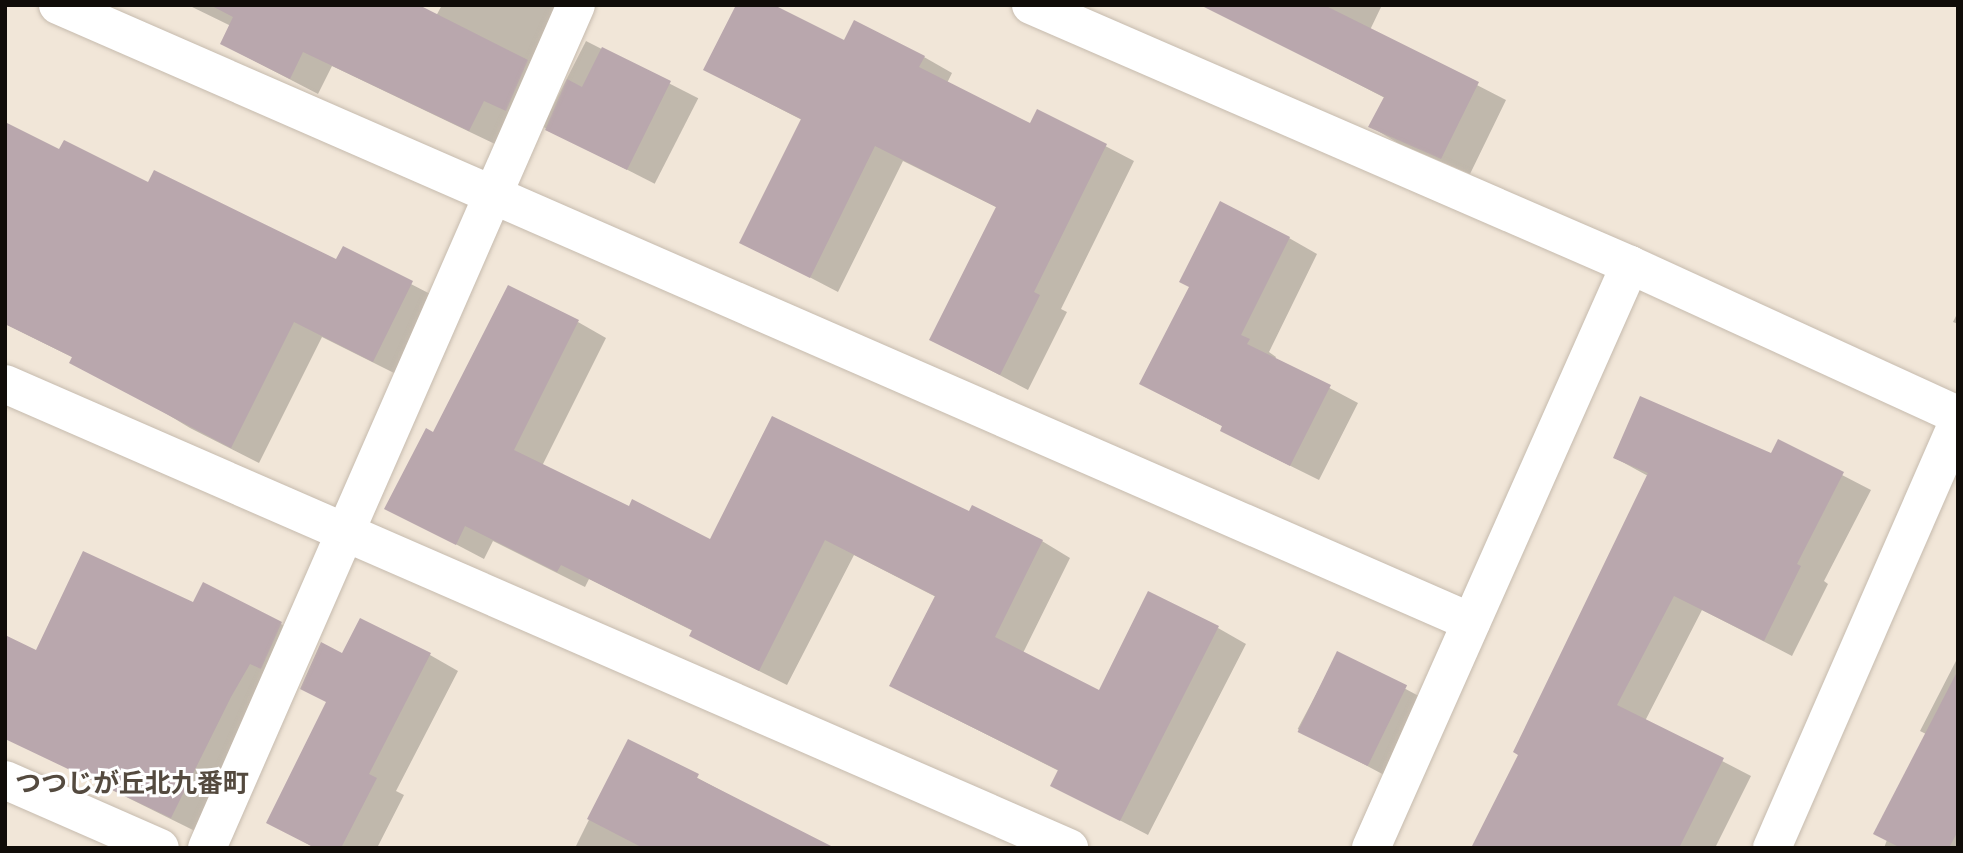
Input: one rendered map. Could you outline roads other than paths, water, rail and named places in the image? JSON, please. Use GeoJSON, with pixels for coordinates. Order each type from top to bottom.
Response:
{"type":"FeatureCollection","features":[{"type":"Feature","properties":{"kind":"street"},"geometry":{"type":"LineString","coordinates":[[58,5],[1471,622]]}},
{"type":"Feature","properties":{"kind":"street"},"geometry":{"type":"LineString","coordinates":[[206,848],[576,5]]}},
{"type":"Feature","properties":{"kind":"street"},"geometry":{"type":"LineString","coordinates":[[1031,5],[1630,265],[1958,415]]}},
{"type":"Feature","properties":{"kind":"street"},"geometry":{"type":"LineString","coordinates":[[1371,848],[1630,265]]}},
{"type":"Feature","properties":{"kind":"street"},"geometry":{"type":"LineString","coordinates":[[5,384],[1069,848]]}},
{"type":"Feature","properties":{"kind":"street"},"geometry":{"type":"LineString","coordinates":[[1772,848],[1958,423]]}},
{"type":"Feature","properties":{"kind":"street"},"geometry":{"type":"LineString","coordinates":[[5,780],[160,848]]}},
{"type":"Feature","properties":{"kind":"district","name":"つつじが丘北九番町"},"geometry":{"type":"Point","coordinates":[132,784]}}]}
